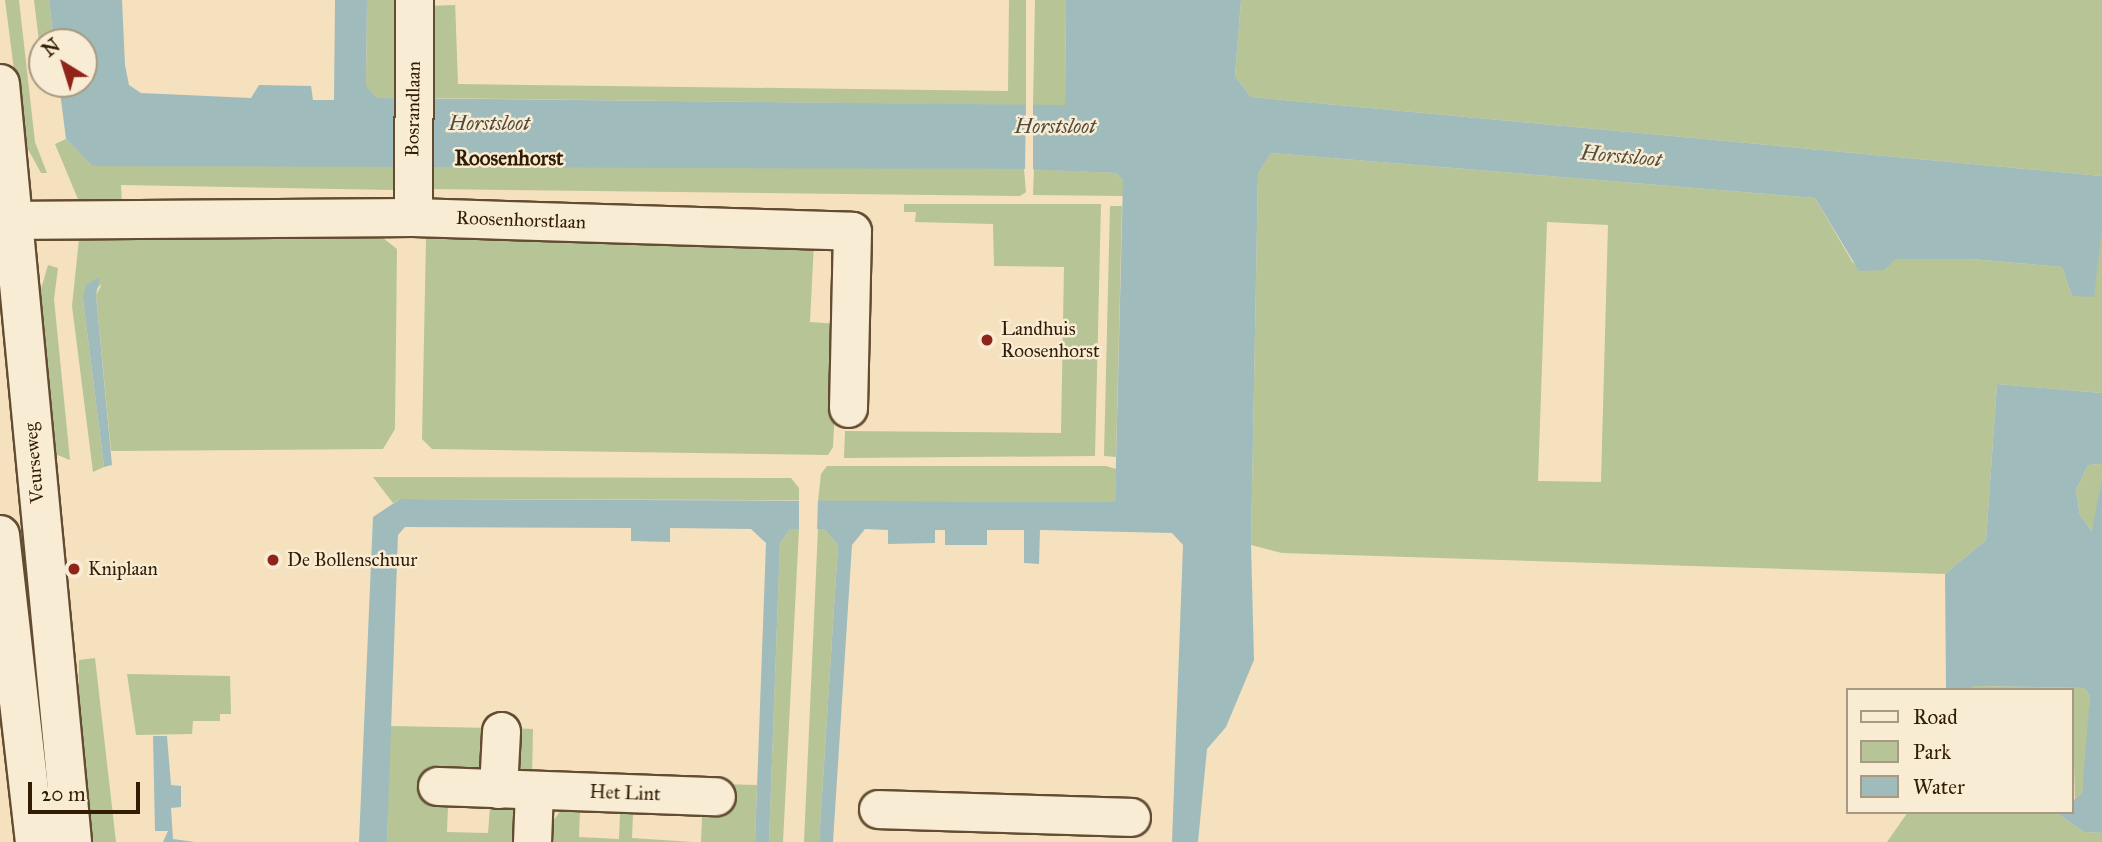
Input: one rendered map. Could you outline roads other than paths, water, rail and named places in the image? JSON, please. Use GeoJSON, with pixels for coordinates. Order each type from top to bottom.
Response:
{"type":"FeatureCollection","features":[{"type":"Feature","properties":{"kind":"main road","name":"Veurseweg"},"geometry":{"type":"LineString","coordinates":[[0,84],[6,220],[72,842]]}},
{"type":"Feature","properties":{"kind":"main road"},"geometry":{"type":"LineString","coordinates":[[0,535],[35,842]]}},
{"type":"Feature","properties":{"kind":"street","name":"Bosrandlaan"},"geometry":{"type":"LineString","coordinates":[[413,217],[414,0]]}},
{"type":"Feature","properties":{"kind":"street","name":"Roosenhorstlaan"},"geometry":{"type":"LineString","coordinates":[[6,220],[413,217],[852,231],[848,408]]}},
{"type":"Feature","properties":{"kind":"street"},"geometry":{"type":"LineString","coordinates":[[498,789],[501,731]]}},
{"type":"Feature","properties":{"kind":"street","name":"Het Lint"},"geometry":{"type":"LineString","coordinates":[[437,786],[716,796]]}},
{"type":"Feature","properties":{"kind":"street"},"geometry":{"type":"LineString","coordinates":[[532,842],[534,790]]}},
{"type":"Feature","properties":{"kind":"street"},"geometry":{"type":"LineString","coordinates":[[878,808],[1002,828],[1131,817]]}},
{"type":"Feature","properties":{"kind":"water","name":"Horstsloot"},"geometry":{"type":"Polygon","coordinates":[[[49,0],[122,0],[125,65],[129,85],[141,93],[251,98],[259,85],[311,86],[313,100],[334,100],[335,0],[367,0],[366,86],[377,98],[1065,105],[1066,0],[1241,0],[1235,76],[1251,97],[2102,176],[2102,228],[2094,297],[2072,296],[2062,267],[1970,259],[1895,259],[1885,270],[1859,271],[1815,198],[1271,153],[1258,174],[1251,545],[1254,660],[1226,727],[1207,749],[1198,842],[1172,842],[1183,545],[1172,533],[1040,530],[1039,564],[1024,563],[1024,530],[987,530],[987,545],[945,545],[945,530],[935,530],[935,543],[888,544],[888,530],[865,529],[852,545],[833,842],[819,842],[838,545],[824,529],[790,529],[780,543],[769,842],[755,842],[766,543],[751,529],[670,528],[670,542],[631,541],[631,528],[405,527],[398,535],[387,842],[359,842],[373,517],[400,499],[1115,502],[1123,180],[1116,173],[1024,169],[92,166],[66,139],[61,98],[98,98],[98,28],[52,28],[49,0]]]}},
{"type":"Feature","properties":{"kind":"water"},"geometry":{"type":"Polygon","coordinates":[[[100,277],[96,295],[112,465],[104,467],[83,300],[86,285],[100,277]]]}},
{"type":"Feature","properties":{"kind":"water"},"geometry":{"type":"Polygon","coordinates":[[[1997,384],[2102,393],[2102,464],[2088,465],[2076,490],[2080,515],[2092,531],[2102,477],[2102,833],[2084,832],[2058,814],[2074,814],[2074,800],[2082,794],[2090,696],[2084,688],[1946,688],[1945,574],[1986,540],[1997,384]]]}},
{"type":"Feature","properties":{"kind":"water"},"geometry":{"type":"Polygon","coordinates":[[[153,736],[167,736],[171,785],[181,786],[181,807],[171,808],[173,839],[195,842],[163,842],[168,831],[155,831],[153,736]]]}},
{"type":"Feature","properties":{"kind":"place","name":"Landhuis Roosenhorst"},"geometry":{"type":"Point","coordinates":[987,340]}},
{"type":"Feature","properties":{"kind":"place","name":"De Bollenschuur"},"geometry":{"type":"Point","coordinates":[273,560]}},
{"type":"Feature","properties":{"kind":"place","name":"Kniplaan"},"geometry":{"type":"Point","coordinates":[74,569]}},
{"type":"Feature","properties":{"kind":"district","name":"Roosenhorst"},"geometry":{"type":"Point","coordinates":[509,158]}}]}
